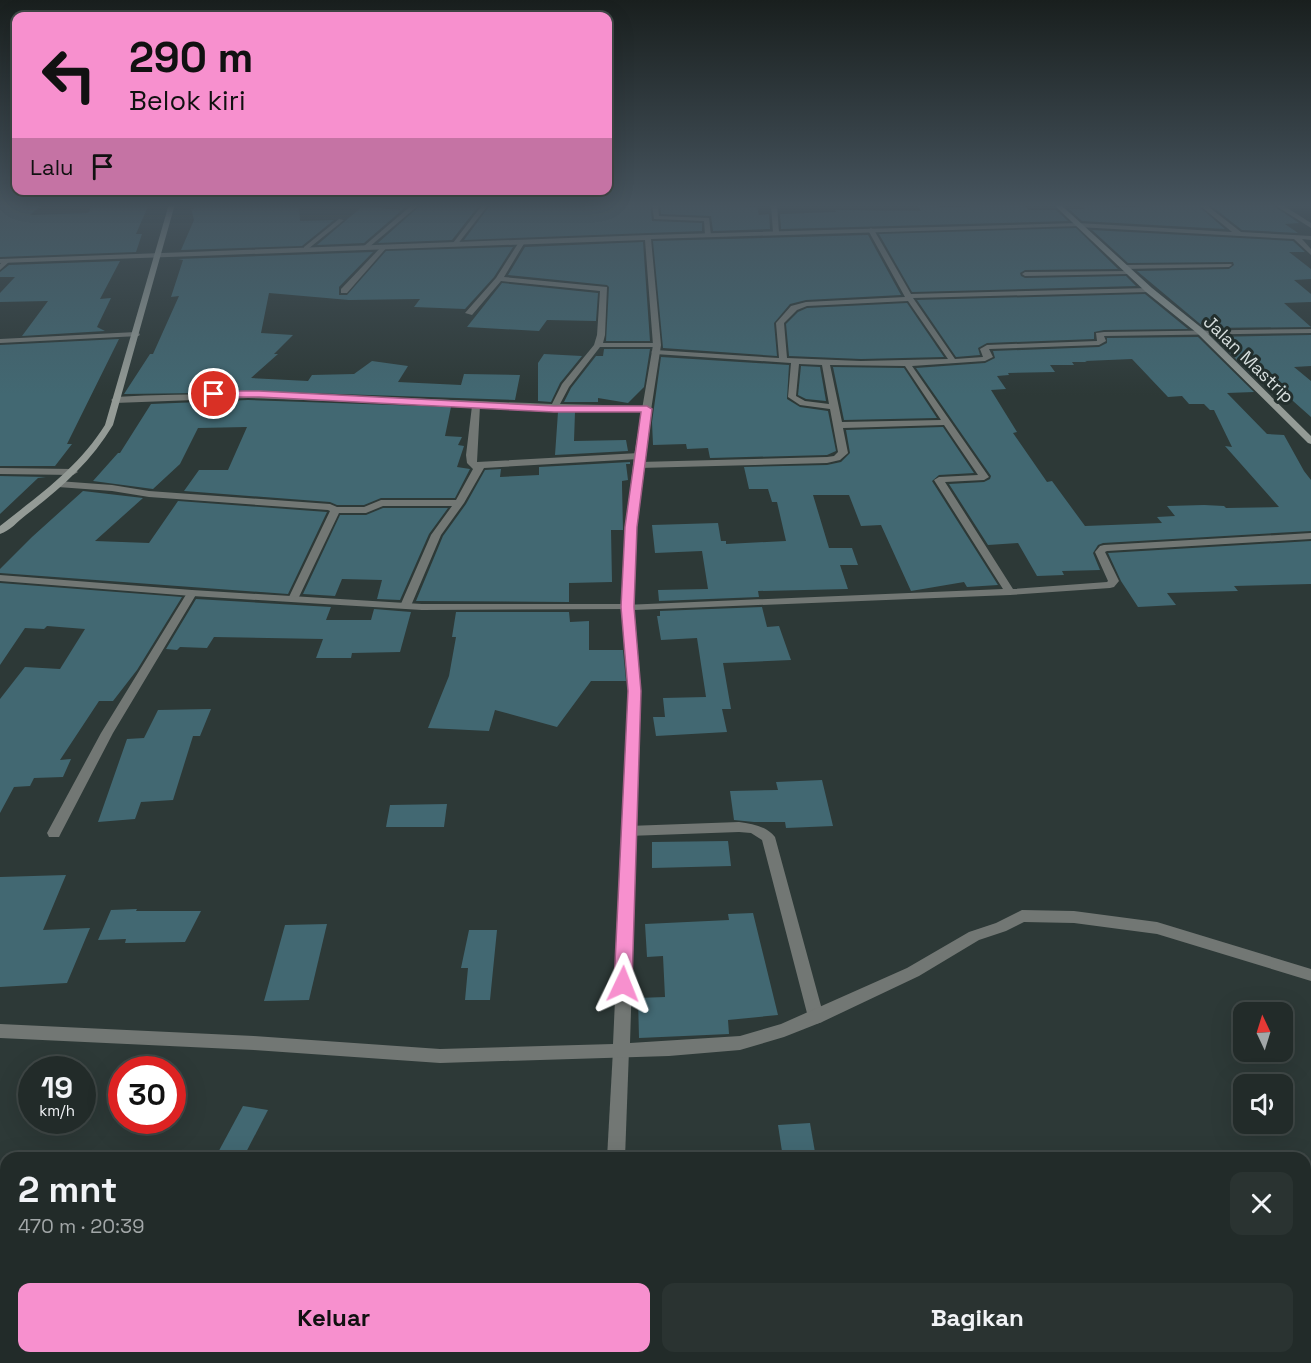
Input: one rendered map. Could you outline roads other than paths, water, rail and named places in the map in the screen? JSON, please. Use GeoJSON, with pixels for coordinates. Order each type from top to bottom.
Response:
{"type":"FeatureCollection","features":[{"type":"Feature","properties":{"kind":"main road"},"geometry":{"type":"LineString","coordinates":[[0,531],[73,472],[95,449],[102,438],[109,424],[154,268]]}},
{"type":"Feature","properties":{"kind":"main road","name":"Jalan Mastrip"},"geometry":{"type":"LineString","coordinates":[[1123,268],[1200,331],[1311,441]]}},
{"type":"Feature","properties":{"kind":"street"},"geometry":{"type":"LineString","coordinates":[[344,291],[365,268]]}},
{"type":"Feature","properties":{"kind":"street"},"geometry":{"type":"LineString","coordinates":[[470,313],[506,268]]}},
{"type":"Feature","properties":{"kind":"street"},"geometry":{"type":"LineString","coordinates":[[616,1152],[634,691],[628,607],[631,527],[656,348],[650,268]]}},
{"type":"Feature","properties":{"kind":"street"},"geometry":{"type":"LineString","coordinates":[[892,268],[909,298],[952,360]]}},
{"type":"Feature","properties":{"kind":"street"},"geometry":{"type":"LineString","coordinates":[[1025,274],[1175,268]]}},
{"type":"Feature","properties":{"kind":"street"},"geometry":{"type":"LineString","coordinates":[[499,279],[604,288],[601,335],[598,345],[565,387],[554,409]]}},
{"type":"Feature","properties":{"kind":"street"},"geometry":{"type":"LineString","coordinates":[[783,360],[780,323],[794,308],[817,303],[1149,291]]}},
{"type":"Feature","properties":{"kind":"street"},"geometry":{"type":"LineString","coordinates":[[598,345],[656,348],[826,364],[985,359],[988,357],[984,349],[991,346],[1095,343],[1101,342],[1099,335],[1104,334],[1311,331]]}},
{"type":"Feature","properties":{"kind":"street"},"geometry":{"type":"LineString","coordinates":[[0,341],[136,333]]}},
{"type":"Feature","properties":{"kind":"street"},"geometry":{"type":"LineString","coordinates":[[795,362],[792,397],[803,403],[834,407]]}},
{"type":"Feature","properties":{"kind":"street"},"geometry":{"type":"LineString","coordinates":[[906,362],[984,477],[939,480],[1010,592]]}},
{"type":"Feature","properties":{"kind":"street"},"geometry":{"type":"LineString","coordinates":[[406,606],[436,536],[459,503],[478,468],[496,463],[833,459],[843,453],[826,364]]}},
{"type":"Feature","properties":{"kind":"street"},"geometry":{"type":"LineString","coordinates":[[115,400],[259,394],[554,409],[647,409]]}},
{"type":"Feature","properties":{"kind":"street"},"geometry":{"type":"LineString","coordinates":[[476,405],[471,455],[472,463],[478,468]]}},
{"type":"Feature","properties":{"kind":"street"},"geometry":{"type":"LineString","coordinates":[[838,425],[948,422]]}},
{"type":"Feature","properties":{"kind":"street"},"geometry":{"type":"LineString","coordinates":[[0,471],[73,472]]}},
{"type":"Feature","properties":{"kind":"street"},"geometry":{"type":"LineString","coordinates":[[58,484],[112,488],[149,494],[330,507],[335,510],[366,510],[381,503],[459,503]]}},
{"type":"Feature","properties":{"kind":"street"},"geometry":{"type":"LineString","coordinates":[[293,599],[335,510]]}},
{"type":"Feature","properties":{"kind":"street"},"geometry":{"type":"LineString","coordinates":[[0,578],[406,606],[628,607],[1010,592],[1114,584],[1100,552],[1104,548],[1311,536]]}},
{"type":"Feature","properties":{"kind":"street"},"geometry":{"type":"LineString","coordinates":[[54,833],[107,733],[192,593]]}},
{"type":"Feature","properties":{"kind":"street"},"geometry":{"type":"LineString","coordinates":[[628,831],[739,827],[754,829],[768,837],[816,1017]]}},
{"type":"Feature","properties":{"kind":"street"},"geometry":{"type":"LineString","coordinates":[[0,1031],[254,1043],[440,1056],[669,1049],[740,1044],[816,1017],[913,972],[974,936],[1001,927],[1022,916],[1074,917],[1157,928],[1311,975]]}}]}
